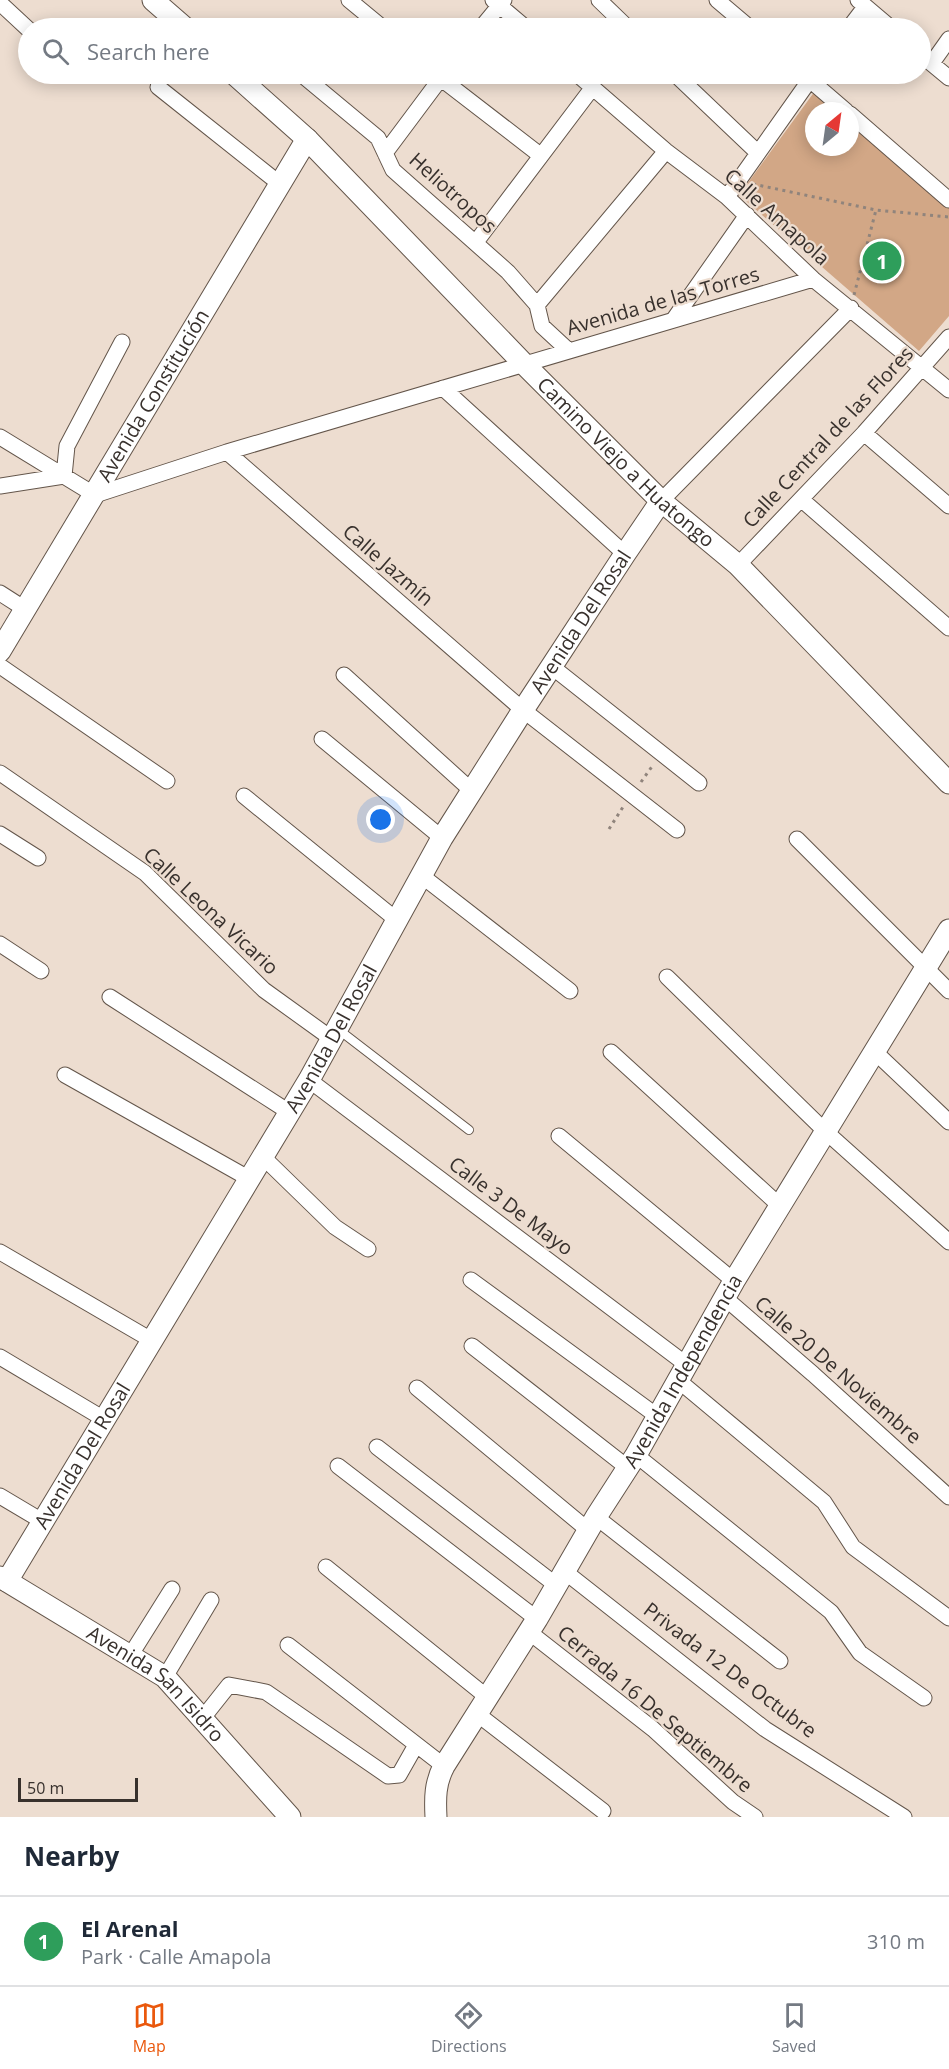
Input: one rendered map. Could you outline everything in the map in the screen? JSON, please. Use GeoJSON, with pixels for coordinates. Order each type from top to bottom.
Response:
{"type":"FeatureCollection","features":[{"type":"Feature","properties":{"kind":"main road"},"geometry":{"type":"LineString","coordinates":[[153,0],[174,18]]}},
{"type":"Feature","properties":{"kind":"main road","name":"Camino Viejo a Huatongo"},"geometry":{"type":"LineString","coordinates":[[245,84],[307,139],[524,364],[661,501],[738,565],[949,783]]}},
{"type":"Feature","properties":{"kind":"main road","name":"Avenida Constitución"},"geometry":{"type":"LineString","coordinates":[[0,651],[307,139]]}},
{"type":"Feature","properties":{"kind":"main road","name":"Avenida Del Rosal"},"geometry":{"type":"LineString","coordinates":[[3,1579],[42,1521],[153,1341],[248,1178],[309,1080],[442,838],[522,710],[661,501]]}},
{"type":"Feature","properties":{"kind":"main road","name":"Avenida Independencia"},"geometry":{"type":"LineString","coordinates":[[436,1817],[435,1794],[438,1777],[444,1766],[533,1626],[592,1524],[632,1461],[779,1205],[949,930]]}},
{"type":"Feature","properties":{"kind":"main road","name":"Avenida San Isidro"},"geometry":{"type":"LineString","coordinates":[[3,1579],[165,1677],[290,1817]]}},
{"type":"Feature","properties":{"kind":"street"},"geometry":{"type":"LineString","coordinates":[[349,0],[371,18]]}},
{"type":"Feature","properties":{"kind":"street"},"geometry":{"type":"LineString","coordinates":[[599,0],[618,18]]}},
{"type":"Feature","properties":{"kind":"street"},"geometry":{"type":"LineString","coordinates":[[717,0],[738,18]]}},
{"type":"Feature","properties":{"kind":"street"},"geometry":{"type":"LineString","coordinates":[[488,18],[499,2],[516,18]]}},
{"type":"Feature","properties":{"kind":"street"},"geometry":{"type":"LineString","coordinates":[[0,3],[18,19]]}},
{"type":"Feature","properties":{"kind":"street"},"geometry":{"type":"LineString","coordinates":[[854,18],[862,3],[879,18]]}},
{"type":"Feature","properties":{"kind":"street"},"geometry":{"type":"LineString","coordinates":[[931,55],[949,39]]}},
{"type":"Feature","properties":{"kind":"street"},"geometry":{"type":"LineString","coordinates":[[931,63],[949,78]]}},
{"type":"Feature","properties":{"kind":"street","name":"Heliotropos"},"geometry":{"type":"LineString","coordinates":[[313,84],[378,138],[393,170],[508,272],[537,305],[542,326],[569,351]]}},
{"type":"Feature","properties":{"kind":"street"},"geometry":{"type":"LineString","coordinates":[[385,153],[434,84]]}},
{"type":"Feature","properties":{"kind":"street"},"geometry":{"type":"LineString","coordinates":[[451,84],[540,155]]}},
{"type":"Feature","properties":{"kind":"street","name":"Calle Amapola"},"geometry":{"type":"LineString","coordinates":[[590,84],[666,151],[727,197],[813,279],[949,390]]}},
{"type":"Feature","properties":{"kind":"street"},"geometry":{"type":"LineString","coordinates":[[686,84],[757,152]]}},
{"type":"Feature","properties":{"kind":"street"},"geometry":{"type":"LineString","coordinates":[[727,197],[804,84]]}},
{"type":"Feature","properties":{"kind":"street"},"geometry":{"type":"LineString","coordinates":[[817,84],[836,102]]}},
{"type":"Feature","properties":{"kind":"street"},"geometry":{"type":"LineString","coordinates":[[158,87],[280,184]]}},
{"type":"Feature","properties":{"kind":"street"},"geometry":{"type":"LineString","coordinates":[[476,242],[593,87]]}},
{"type":"Feature","properties":{"kind":"street"},"geometry":{"type":"LineString","coordinates":[[859,122],[949,200]]}},
{"type":"Feature","properties":{"kind":"street"},"geometry":{"type":"LineString","coordinates":[[537,305],[666,151]]}},
{"type":"Feature","properties":{"kind":"street"},"geometry":{"type":"LineString","coordinates":[[674,319],[747,215]]}},
{"type":"Feature","properties":{"kind":"street","name":"Avenida de las Torres"},"geometry":{"type":"LineString","coordinates":[[95,495],[226,452],[813,279]]}},
{"type":"Feature","properties":{"kind":"street"},"geometry":{"type":"LineString","coordinates":[[661,501],[851,308]]}},
{"type":"Feature","properties":{"kind":"street","name":"Calle Central de las Flores"},"geometry":{"type":"LineString","coordinates":[[738,565],[864,434],[949,337]]}},
{"type":"Feature","properties":{"kind":"street"},"geometry":{"type":"LineString","coordinates":[[64,476],[67,446],[122,342]]}},
{"type":"Feature","properties":{"kind":"street"},"geometry":{"type":"LineString","coordinates":[[442,388],[625,554]]}},
{"type":"Feature","properties":{"kind":"street"},"geometry":{"type":"LineString","coordinates":[[864,434],[949,506]]}},
{"type":"Feature","properties":{"kind":"street"},"geometry":{"type":"LineString","coordinates":[[0,437],[95,495]]}},
{"type":"Feature","properties":{"kind":"street","name":"Calle Jazmín"},"geometry":{"type":"LineString","coordinates":[[226,452],[522,710],[677,830]]}},
{"type":"Feature","properties":{"kind":"street"},"geometry":{"type":"LineString","coordinates":[[0,486],[64,476]]}},
{"type":"Feature","properties":{"kind":"street"},"geometry":{"type":"LineString","coordinates":[[802,500],[949,627]]}},
{"type":"Feature","properties":{"kind":"street"},"geometry":{"type":"LineString","coordinates":[[0,593],[25,609]]}},
{"type":"Feature","properties":{"kind":"street"},"geometry":{"type":"LineString","coordinates":[[0,666],[166,781]]}},
{"type":"Feature","properties":{"kind":"street"},"geometry":{"type":"LineString","coordinates":[[551,666],[699,783]]}},
{"type":"Feature","properties":{"kind":"street"},"geometry":{"type":"LineString","coordinates":[[344,675],[472,791]]}},
{"type":"Feature","properties":{"kind":"street"},"geometry":{"type":"LineString","coordinates":[[322,739],[442,838]]}},
{"type":"Feature","properties":{"kind":"street","name":"Calle Leona Vicario"},"geometry":{"type":"LineString","coordinates":[[0,773],[145,873],[264,990],[335,1034]]}},
{"type":"Feature","properties":{"kind":"street"},"geometry":{"type":"LineString","coordinates":[[244,796],[398,921]]}},
{"type":"Feature","properties":{"kind":"street"},"geometry":{"type":"LineString","coordinates":[[0,834],[38,858]]}},
{"type":"Feature","properties":{"kind":"street"},"geometry":{"type":"LineString","coordinates":[[797,839],[949,991]]}},
{"type":"Feature","properties":{"kind":"street"},"geometry":{"type":"LineString","coordinates":[[422,876],[570,991]]}},
{"type":"Feature","properties":{"kind":"street"},"geometry":{"type":"LineString","coordinates":[[0,945],[41,971]]}},
{"type":"Feature","properties":{"kind":"street"},"geometry":{"type":"LineString","coordinates":[[667,977],[825,1131],[949,1242]]}},
{"type":"Feature","properties":{"kind":"street"},"geometry":{"type":"LineString","coordinates":[[110,997],[289,1112]]}},
{"type":"Feature","properties":{"kind":"street"},"geometry":{"type":"LineString","coordinates":[[874,1051],[949,1122]]}},
{"type":"Feature","properties":{"kind":"street"},"geometry":{"type":"LineString","coordinates":[[611,1052],[779,1205]]}},
{"type":"Feature","properties":{"kind":"street"},"geometry":{"type":"LineString","coordinates":[[64,1076],[248,1178]]}},
{"type":"Feature","properties":{"kind":"street","name":"Calle 3 De Mayo"},"geometry":{"type":"LineString","coordinates":[[309,1080],[683,1373],[824,1502],[853,1546],[949,1618]]}},
{"type":"Feature","properties":{"kind":"street","name":"Calle 20 De Noviembre"},"geometry":{"type":"LineString","coordinates":[[559,1136],[729,1290],[813,1374],[949,1497]]}},
{"type":"Feature","properties":{"kind":"street"},"geometry":{"type":"LineString","coordinates":[[262,1156],[335,1227],[369,1249]]}},
{"type":"Feature","properties":{"kind":"street"},"geometry":{"type":"LineString","coordinates":[[0,1252],[153,1341]]}},
{"type":"Feature","properties":{"kind":"street"},"geometry":{"type":"LineString","coordinates":[[471,1280],[657,1416]]}},
{"type":"Feature","properties":{"kind":"street"},"geometry":{"type":"LineString","coordinates":[[472,1346],[632,1461],[831,1612],[860,1653],[924,1698]]}},
{"type":"Feature","properties":{"kind":"street"},"geometry":{"type":"LineString","coordinates":[[2,1358],[104,1419]]}},
{"type":"Feature","properties":{"kind":"street"},"geometry":{"type":"LineString","coordinates":[[417,1388],[592,1524],[780,1661]]}},
{"type":"Feature","properties":{"kind":"street","name":"Privada 12 De Octubre"},"geometry":{"type":"LineString","coordinates":[[377,1447],[765,1729],[904,1817]]}},
{"type":"Feature","properties":{"kind":"street","name":"Cerrada 16 De Septiembre"},"geometry":{"type":"LineString","coordinates":[[338,1466],[533,1626],[653,1729],[733,1802],[755,1817]]}},
{"type":"Feature","properties":{"kind":"street"},"geometry":{"type":"LineString","coordinates":[[0,1496],[42,1521]]}},
{"type":"Feature","properties":{"kind":"street"},"geometry":{"type":"LineString","coordinates":[[326,1567],[603,1811]]}},
{"type":"Feature","properties":{"kind":"street"},"geometry":{"type":"LineString","coordinates":[[130,1656],[172,1589]]}},
{"type":"Feature","properties":{"kind":"street"},"geometry":{"type":"LineString","coordinates":[[165,1677],[211,1600]]}},
{"type":"Feature","properties":{"kind":"street"},"geometry":{"type":"LineString","coordinates":[[288,1645],[444,1766]]}},
{"type":"Feature","properties":{"kind":"street"},"geometry":{"type":"LineString","coordinates":[[202,1719],[229,1685],[266,1692],[388,1776],[399,1775],[416,1745]]}},
{"type":"Feature","properties":{"kind":"lane"},"geometry":{"type":"LineString","coordinates":[[335,1034],[469,1130]]}},
{"type":"Feature","properties":{"kind":"path"},"geometry":{"type":"LineString","coordinates":[[737,181],[876,210],[949,217]]}},
{"type":"Feature","properties":{"kind":"path"},"geometry":{"type":"LineString","coordinates":[[851,308],[876,210]]}},
{"type":"Feature","properties":{"kind":"shaded area"},"geometry":{"type":"Polygon","coordinates":[[[815,91],[828,102],[807,102],[815,91]]]}},
{"type":"Feature","properties":{"kind":"shaded area"},"geometry":{"type":"Polygon","coordinates":[[[805,105],[805,156],[859,156],[859,130],[949,207],[949,316],[919,351],[739,195],[805,105]]]}},
{"type":"Feature","properties":{"kind":"place","name":"El Arenal"},"geometry":{"type":"Point","coordinates":[882,261]}}]}
